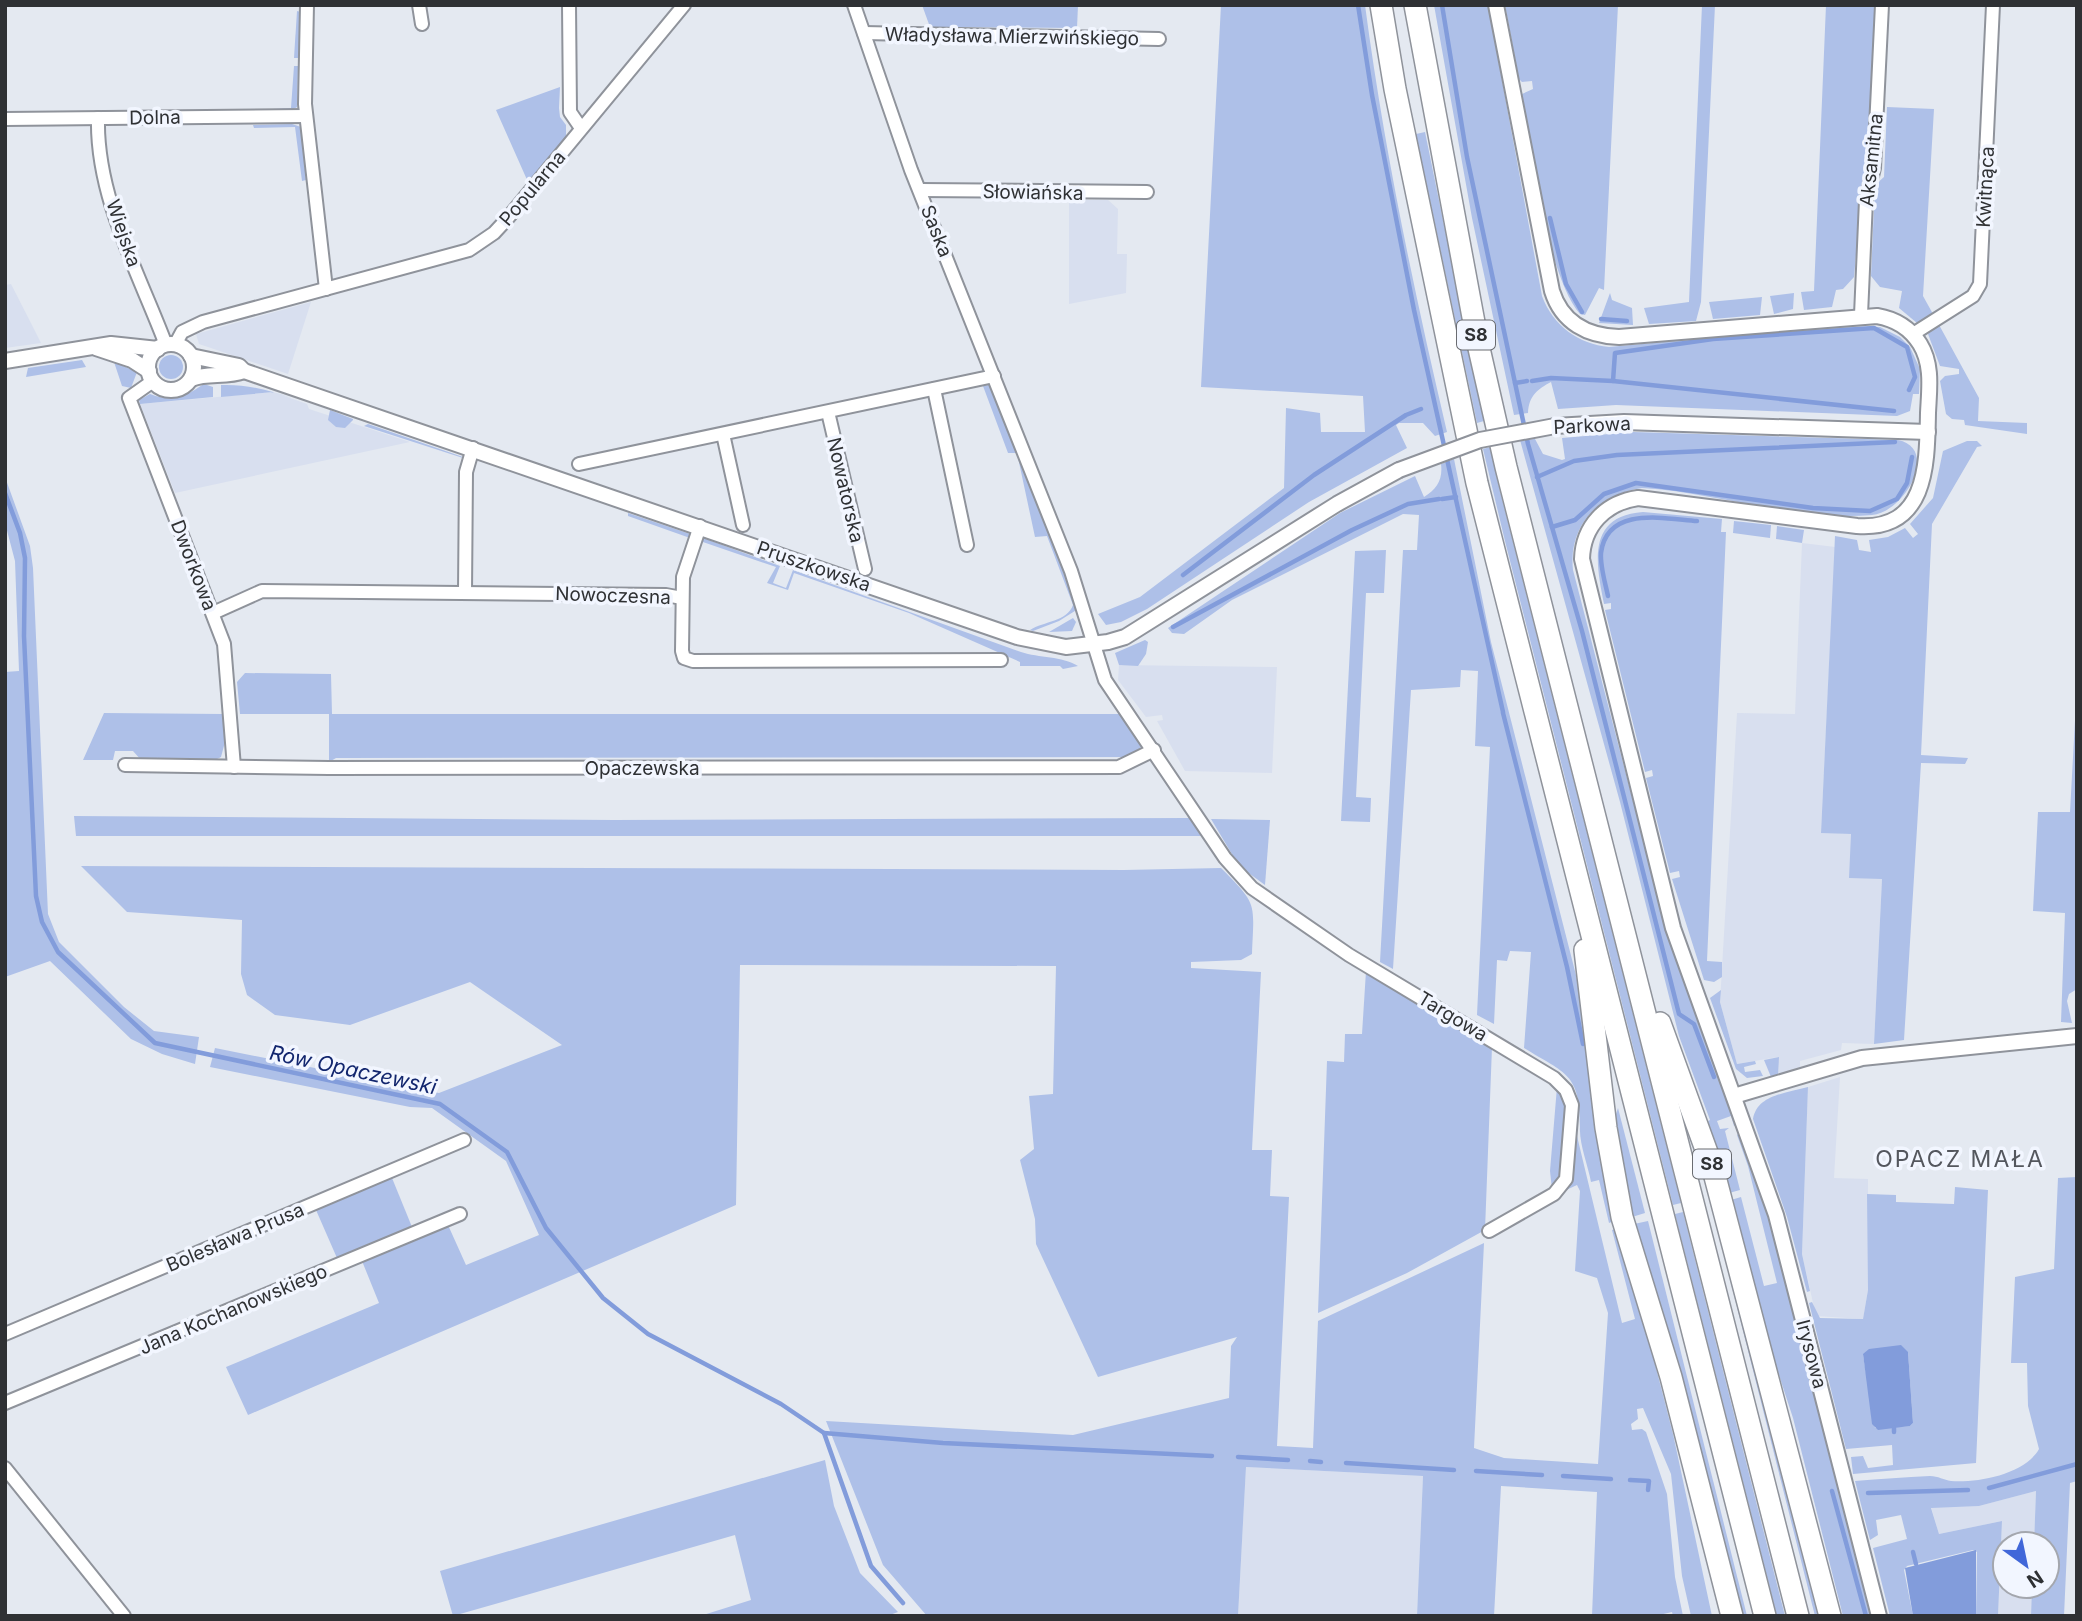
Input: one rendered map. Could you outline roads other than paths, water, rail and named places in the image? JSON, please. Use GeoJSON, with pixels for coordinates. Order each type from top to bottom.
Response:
{"type":"FeatureCollection","features":[{"type":"Feature","properties":{"kind":"highway","name":"S8"},"geometry":{"type":"LineString","coordinates":[[1381,5],[1454,377],[1576,875],[1606,1128],[1622,1217],[1671,1377],[1732,1616]]}},
{"type":"Feature","properties":{"kind":"highway","name":"S8"},"geometry":{"type":"LineString","coordinates":[[1415,5],[1475,331],[1502,453],[1625,933],[1707,1148],[1830,1616]]}},
{"type":"Feature","properties":{"kind":"highway"},"geometry":{"type":"LineString","coordinates":[[1576,875],[1765,1616]]}},
{"type":"Feature","properties":{"kind":"highway"},"geometry":{"type":"LineString","coordinates":[[1625,933],[1798,1616]]}},
{"type":"Feature","properties":{"kind":"street"},"geometry":{"type":"LineString","coordinates":[[307,5],[306,116],[327,289]]}},
{"type":"Feature","properties":{"kind":"street"},"geometry":{"type":"LineString","coordinates":[[419,5],[422,24]]}},
{"type":"Feature","properties":{"kind":"street"},"geometry":{"type":"LineString","coordinates":[[569,5],[570,112],[582,128]]}},
{"type":"Feature","properties":{"kind":"street","name":"Popularna"},"geometry":{"type":"LineString","coordinates":[[166,346],[196,324],[470,250],[501,226],[684,5]]}},
{"type":"Feature","properties":{"kind":"street","name":"Saska"},"geometry":{"type":"LineString","coordinates":[[853,5],[920,190],[1071,571],[1093,645]]}},
{"type":"Feature","properties":{"kind":"street"},"geometry":{"type":"LineString","coordinates":[[1496,5],[1552,291],[1558,305],[1572,322],[1595,334],[1619,337],[1861,315],[1891,319],[1913,334]]}},
{"type":"Feature","properties":{"kind":"street","name":"Aksamitna"},"geometry":{"type":"LineString","coordinates":[[1861,315],[1866,200],[1874,168],[1882,5]]}},
{"type":"Feature","properties":{"kind":"street","name":"Kwitnąca"},"geometry":{"type":"LineString","coordinates":[[1913,334],[1973,296],[1980,284],[1993,5]]}},
{"type":"Feature","properties":{"kind":"street","name":"Władysława Mierzwińskiego"},"geometry":{"type":"LineString","coordinates":[[864,33],[1159,39]]}},
{"type":"Feature","properties":{"kind":"street","name":"Dolna"},"geometry":{"type":"LineString","coordinates":[[5,118],[306,116]]}},
{"type":"Feature","properties":{"kind":"street","name":"Wiejska"},"geometry":{"type":"LineString","coordinates":[[97,118],[105,177],[115,212],[166,346]]}},
{"type":"Feature","properties":{"kind":"street","name":"Słowiańska"},"geometry":{"type":"LineString","coordinates":[[920,190],[1147,192]]}},
{"type":"Feature","properties":{"kind":"street","name":"Irysowa"},"geometry":{"type":"LineString","coordinates":[[1879,1616],[1776,1215],[1674,928],[1660,879],[1582,559],[1584,541],[1590,527],[1604,512],[1623,501],[1638,498],[1857,526],[1880,524],[1903,512],[1920,492],[1925,472],[1928,432],[1929,369],[1922,347],[1913,334]]}},
{"type":"Feature","properties":{"kind":"street"},"geometry":{"type":"LineString","coordinates":[[5,362],[111,344],[166,346],[191,356],[194,370],[191,379],[183,387],[172,390],[161,388],[129,358],[96,348]]}},
{"type":"Feature","properties":{"kind":"street"},"geometry":{"type":"LineString","coordinates":[[151,376],[150,359],[166,346]]}},
{"type":"Feature","properties":{"kind":"street","name":"Pruszkowska"},"geometry":{"type":"LineString","coordinates":[[191,356],[239,366],[244,371],[1031,642],[1066,647],[1116,640],[1141,628],[1282,539]]}},
{"type":"Feature","properties":{"kind":"street","name":"Pruszkowska"},"geometry":{"type":"LineString","coordinates":[[191,379],[202,376],[232,376],[244,371]]}},
{"type":"Feature","properties":{"kind":"street","name":"Dworkowa"},"geometry":{"type":"LineString","coordinates":[[151,376],[129,398],[213,613],[227,661],[234,767]]}},
{"type":"Feature","properties":{"kind":"street","name":"Nowatorska"},"geometry":{"type":"LineString","coordinates":[[579,464],[994,376]]}},
{"type":"Feature","properties":{"kind":"street"},"geometry":{"type":"LineString","coordinates":[[934,388],[967,545]]}},
{"type":"Feature","properties":{"kind":"street","name":"Nowatorska"},"geometry":{"type":"LineString","coordinates":[[828,412],[865,569]]}},
{"type":"Feature","properties":{"kind":"street","name":"Parkowa"},"geometry":{"type":"LineString","coordinates":[[1282,539],[1363,488],[1399,470],[1480,440],[1555,426],[1623,422],[1928,432]]}},
{"type":"Feature","properties":{"kind":"street"},"geometry":{"type":"LineString","coordinates":[[723,434],[743,525]]}},
{"type":"Feature","properties":{"kind":"street"},"geometry":{"type":"LineString","coordinates":[[465,592],[466,472],[472,448]]}},
{"type":"Feature","properties":{"kind":"street"},"geometry":{"type":"LineString","coordinates":[[682,598],[684,573],[700,526]]}},
{"type":"Feature","properties":{"kind":"street","name":"Nowoczesna"},"geometry":{"type":"LineString","coordinates":[[213,613],[262,591],[666,595],[682,598],[682,651],[688,660],[1001,660]]}},
{"type":"Feature","properties":{"kind":"street"},"geometry":{"type":"LineString","coordinates":[[1093,645],[1105,680],[1154,750]]}},
{"type":"Feature","properties":{"kind":"street","name":"Opaczewska"},"geometry":{"type":"LineString","coordinates":[[125,765],[1119,767],[1154,750]]}},
{"type":"Feature","properties":{"kind":"street","name":"Targowa"},"geometry":{"type":"LineString","coordinates":[[1154,750],[1228,863],[1266,898],[1349,955],[1561,1083],[1570,1097],[1573,1111],[1568,1173],[1562,1186],[1554,1194],[1489,1231]]}},
{"type":"Feature","properties":{"kind":"street"},"geometry":{"type":"LineString","coordinates":[[1734,1096],[1862,1058],[2077,1036]]}},
{"type":"Feature","properties":{"kind":"street","name":"Bolesława Prusa"},"geometry":{"type":"LineString","coordinates":[[5,1334],[464,1140]]}},
{"type":"Feature","properties":{"kind":"street","name":"Jana Kochanowskiego"},"geometry":{"type":"LineString","coordinates":[[5,1403],[460,1214]]}},
{"type":"Feature","properties":{"kind":"street"},"geometry":{"type":"LineString","coordinates":[[5,1468],[124,1616]]}},
{"type":"Feature","properties":{"kind":"waterway"},"geometry":{"type":"LineString","coordinates":[[1358,5],[1372,95],[1414,310],[1503,712]]}},
{"type":"Feature","properties":{"kind":"waterway"},"geometry":{"type":"LineString","coordinates":[[1442,5],[1467,157],[1528,444],[1582,631],[1679,1014],[1694,1024],[1714,1077]]}},
{"type":"Feature","properties":{"kind":"waterway"},"geometry":{"type":"LineString","coordinates":[[1550,218],[1566,284],[1582,312]]}},
{"type":"Feature","properties":{"kind":"waterway"},"geometry":{"type":"LineString","coordinates":[[1601,319],[1627,321]]}},
{"type":"Feature","properties":{"kind":"waterway"},"geometry":{"type":"LineString","coordinates":[[1613,381],[1615,353],[1713,339],[1874,328],[1907,347],[1915,377],[1909,390]]}},
{"type":"Feature","properties":{"kind":"waterway"},"geometry":{"type":"LineString","coordinates":[[1532,381],[1551,378],[1613,381],[1894,411]]}},
{"type":"Feature","properties":{"kind":"waterway"},"geometry":{"type":"LineString","coordinates":[[1515,383],[1527,381]]}},
{"type":"Feature","properties":{"kind":"waterway"},"geometry":{"type":"LineString","coordinates":[[1183,575],[1314,475],[1406,415],[1421,409]]}},
{"type":"Feature","properties":{"kind":"waterway"},"geometry":{"type":"LineString","coordinates":[[1537,477],[1574,461],[1617,455],[1895,442]]}},
{"type":"Feature","properties":{"kind":"waterway"},"geometry":{"type":"LineString","coordinates":[[1552,527],[1575,520],[1604,494],[1636,483],[1813,508],[1870,511],[1897,499],[1907,483],[1912,457]]}},
{"type":"Feature","properties":{"kind":"waterway","name":"Rów Opaczewski"},"geometry":{"type":"LineString","coordinates":[[5,493],[20,533],[25,558],[24,636],[36,896],[42,922],[58,952],[155,1043],[440,1104],[507,1152],[546,1228],[603,1298],[648,1334],[781,1404],[824,1433],[871,1566],[903,1603]]}},
{"type":"Feature","properties":{"kind":"waterway"},"geometry":{"type":"LineString","coordinates":[[1442,499],[1456,497]]}},
{"type":"Feature","properties":{"kind":"waterway"},"geometry":{"type":"LineString","coordinates":[[1173,627],[1352,530],[1408,504],[1439,499]]}},
{"type":"Feature","properties":{"kind":"waterway"},"geometry":{"type":"LineString","coordinates":[[1608,596],[1601,553],[1606,538],[1614,527],[1640,518],[1697,521]]}},
{"type":"Feature","properties":{"kind":"waterway"},"geometry":{"type":"LineString","coordinates":[[1503,713],[1567,967],[1583,1044]]}},
{"type":"Feature","properties":{"kind":"waterway"},"geometry":{"type":"LineString","coordinates":[[824,1433],[943,1443],[1212,1456]]}},
{"type":"Feature","properties":{"kind":"waterway"},"geometry":{"type":"LineString","coordinates":[[1238,1457],[1288,1460]]}},
{"type":"Feature","properties":{"kind":"waterway"},"geometry":{"type":"LineString","coordinates":[[1310,1461],[1321,1462]]}},
{"type":"Feature","properties":{"kind":"waterway"},"geometry":{"type":"LineString","coordinates":[[1346,1463],[1454,1470]]}},
{"type":"Feature","properties":{"kind":"waterway"},"geometry":{"type":"LineString","coordinates":[[1989,1488],[2077,1464]]}},
{"type":"Feature","properties":{"kind":"waterway"},"geometry":{"type":"LineString","coordinates":[[1476,1471],[1542,1475]]}},
{"type":"Feature","properties":{"kind":"waterway"},"geometry":{"type":"LineString","coordinates":[[1563,1476],[1611,1479]]}},
{"type":"Feature","properties":{"kind":"waterway"},"geometry":{"type":"LineString","coordinates":[[1630,1480],[1649,1481],[1648,1490]]}},
{"type":"Feature","properties":{"kind":"waterway"},"geometry":{"type":"LineString","coordinates":[[1868,1493],[1968,1490]]}},
{"type":"Feature","properties":{"kind":"waterway"},"geometry":{"type":"LineString","coordinates":[[1832,1491],[1866,1616]]}},
{"type":"Feature","properties":{"kind":"waterway"},"geometry":{"type":"LineString","coordinates":[[1913,1552],[1916,1564]]}},
{"type":"Feature","properties":{"kind":"district","name":"OPACZ MAŁA"},"geometry":{"type":"Point","coordinates":[1960,1159]}}]}
